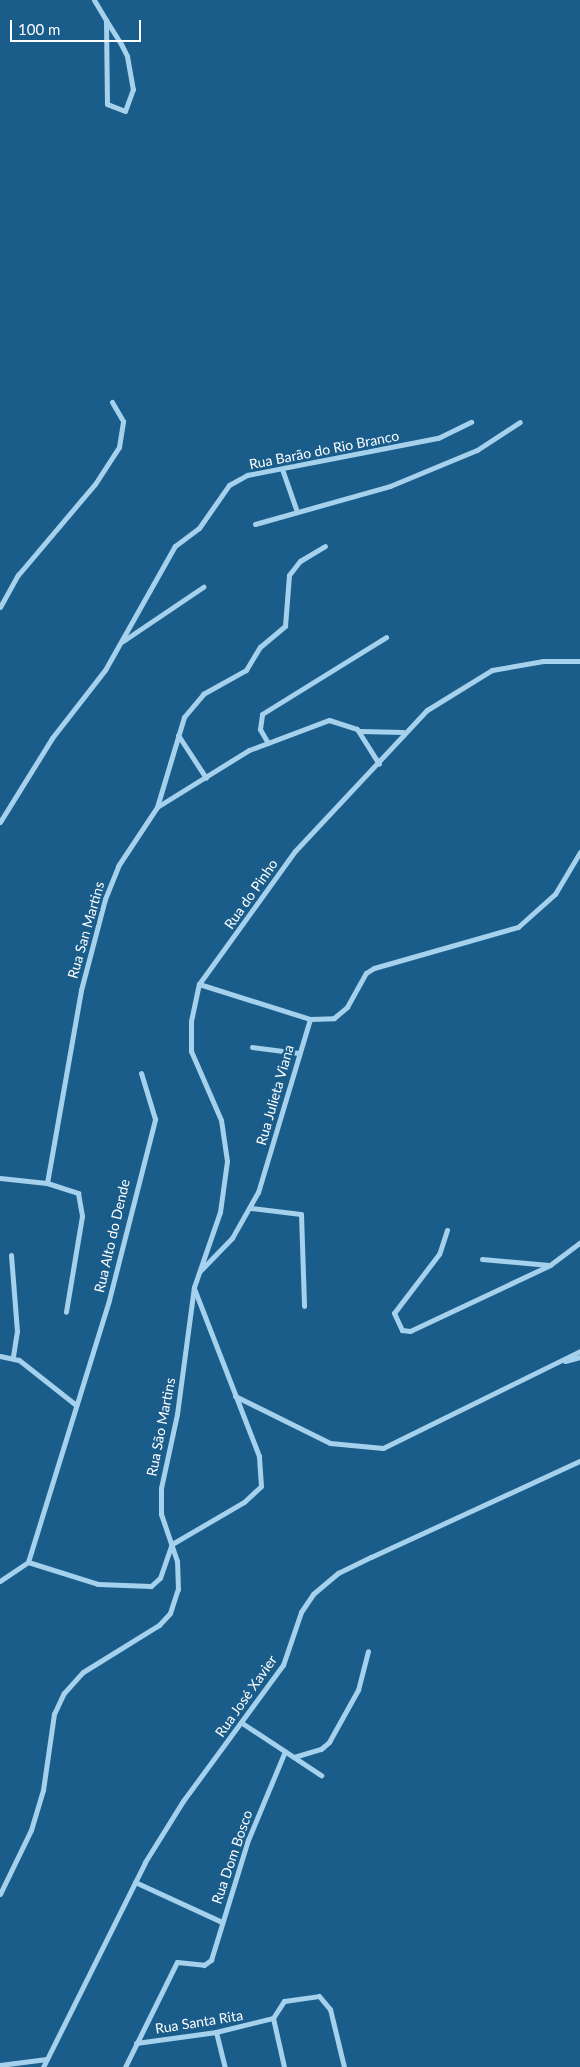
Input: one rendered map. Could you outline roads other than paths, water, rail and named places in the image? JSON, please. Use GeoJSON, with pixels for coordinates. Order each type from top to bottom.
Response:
{"type":"FeatureCollection","features":[{"type":"Feature","properties":{"kind":"street"},"geometry":{"type":"LineString","coordinates":[[94,0],[106,20],[126,56],[132,76],[132,99],[125,111],[113,110],[107,104],[106,20]]}},
{"type":"Feature","properties":{"kind":"street"},"geometry":{"type":"LineString","coordinates":[[0,607],[18,575],[95,484],[119,447],[123,421],[112,402]]}},
{"type":"Feature","properties":{"kind":"street","name":"Rua Barão do Rio Branco"},"geometry":{"type":"LineString","coordinates":[[0,822],[52,738],[123,641],[175,546],[199,528],[224,490],[247,474],[398,448],[438,438],[470,422]]}},
{"type":"Feature","properties":{"kind":"street"},"geometry":{"type":"LineString","coordinates":[[255,524],[296,508],[390,486],[477,450],[520,422]]}},
{"type":"Feature","properties":{"kind":"street"},"geometry":{"type":"LineString","coordinates":[[282,469],[296,508]]}},
{"type":"Feature","properties":{"kind":"street"},"geometry":{"type":"LineString","coordinates":[[157,808],[178,735],[191,706],[246,670],[260,647],[285,626],[289,575],[300,561],[325,546]]}},
{"type":"Feature","properties":{"kind":"street"},"geometry":{"type":"LineString","coordinates":[[123,641],[203,587]]}},
{"type":"Feature","properties":{"kind":"street"},"geometry":{"type":"LineString","coordinates":[[268,743],[260,729],[262,714],[386,637]]}},
{"type":"Feature","properties":{"kind":"street","name":"Rua do Pinho"},"geometry":{"type":"LineString","coordinates":[[194,1287],[220,1212],[227,1161],[221,1120],[191,1051],[191,1022],[199,984],[295,851],[378,764],[403,732],[441,699],[492,670],[543,661],[580,660]]}},
{"type":"Feature","properties":{"kind":"street","name":"Rua San Martins"},"geometry":{"type":"LineString","coordinates":[[47,1183],[81,990],[105,899],[118,866],[157,808],[268,743],[329,720],[360,732]]}},
{"type":"Feature","properties":{"kind":"street"},"geometry":{"type":"LineString","coordinates":[[378,764],[360,732],[403,732]]}},
{"type":"Feature","properties":{"kind":"street"},"geometry":{"type":"LineString","coordinates":[[178,735],[206,778]]}},
{"type":"Feature","properties":{"kind":"street"},"geometry":{"type":"LineString","coordinates":[[199,984],[310,1019],[334,1018],[347,1007],[366,973],[374,968],[518,927],[555,894],[580,852]]}},
{"type":"Feature","properties":{"kind":"street","name":"Rua Julieta Viana"},"geometry":{"type":"LineString","coordinates":[[198,1273],[232,1238],[251,1208],[310,1019]]}},
{"type":"Feature","properties":{"kind":"street"},"geometry":{"type":"LineString","coordinates":[[252,1047],[299,1053]]}},
{"type":"Feature","properties":{"kind":"street","name":"Rua Alto do Dende"},"geometry":{"type":"LineString","coordinates":[[28,1562],[76,1406],[153,1130],[155,1112],[141,1073]]}},
{"type":"Feature","properties":{"kind":"street"},"geometry":{"type":"LineString","coordinates":[[0,1178],[47,1183],[78,1193],[82,1216],[66,1312]]}},
{"type":"Feature","properties":{"kind":"street"},"geometry":{"type":"LineString","coordinates":[[251,1208],[301,1214],[304,1306]]}},
{"type":"Feature","properties":{"kind":"street"},"geometry":{"type":"LineString","coordinates":[[447,1230],[439,1254],[394,1313],[402,1330],[410,1331],[550,1265],[580,1242]]}},
{"type":"Feature","properties":{"kind":"street"},"geometry":{"type":"LineString","coordinates":[[10,1255],[17,1331],[13,1356]]}},
{"type":"Feature","properties":{"kind":"street"},"geometry":{"type":"LineString","coordinates":[[482,1259],[550,1265]]}},
{"type":"Feature","properties":{"kind":"street"},"geometry":{"type":"LineString","coordinates":[[0,1581],[28,1562],[98,1584],[145,1587],[160,1578],[172,1544],[244,1502],[264,1478],[194,1287]]}},
{"type":"Feature","properties":{"kind":"street","name":"Rua São Martins"},"geometry":{"type":"LineString","coordinates":[[0,1894],[31,1830],[58,1703],[83,1672],[148,1633],[170,1613],[179,1575],[160,1495],[177,1414],[194,1287]]}},
{"type":"Feature","properties":{"kind":"street"},"geometry":{"type":"LineString","coordinates":[[234,1396],[311,1436],[368,1449],[395,1443],[513,1380],[559,1362],[580,1351]]}},
{"type":"Feature","properties":{"kind":"street"},"geometry":{"type":"LineString","coordinates":[[0,1356],[13,1356],[76,1406]]}},
{"type":"Feature","properties":{"kind":"street"},"geometry":{"type":"LineString","coordinates":[[570,1361],[580,1357]]}},
{"type":"Feature","properties":{"kind":"street"},"geometry":{"type":"LineString","coordinates":[[559,1362],[580,1362]]}},
{"type":"Feature","properties":{"kind":"street","name":"Rua José Xavier"},"geometry":{"type":"LineString","coordinates":[[43,2067],[135,1882],[182,1801],[242,1723],[283,1665],[300,1612],[325,1583],[371,1557],[580,1460]]}},
{"type":"Feature","properties":{"kind":"street"},"geometry":{"type":"LineString","coordinates":[[294,1757],[321,1749],[329,1742],[358,1690],[368,1652]]}},
{"type":"Feature","properties":{"kind":"street"},"geometry":{"type":"LineString","coordinates":[[242,1723],[322,1775]]}},
{"type":"Feature","properties":{"kind":"street","name":"Rua Dom Bosco"},"geometry":{"type":"LineString","coordinates":[[200,1964],[211,1960],[248,1840],[285,1751]]}},
{"type":"Feature","properties":{"kind":"street"},"geometry":{"type":"LineString","coordinates":[[135,1882],[222,1922]]}},
{"type":"Feature","properties":{"kind":"street","name":"Rua Santa Rita"},"geometry":{"type":"LineString","coordinates":[[125,2067],[177,1962],[200,1964]]}},
{"type":"Feature","properties":{"kind":"street"},"geometry":{"type":"LineString","coordinates":[[284,2067],[273,2018],[284,2001],[319,1996],[330,2009],[344,2067]]}},
{"type":"Feature","properties":{"kind":"street","name":"Rua Santa Rita"},"geometry":{"type":"LineString","coordinates":[[136,2043],[216,2032],[273,2018]]}},
{"type":"Feature","properties":{"kind":"street"},"geometry":{"type":"LineString","coordinates":[[216,2032],[225,2067]]}},
{"type":"Feature","properties":{"kind":"street"},"geometry":{"type":"LineString","coordinates":[[0,2065],[47,2059]]}}]}
